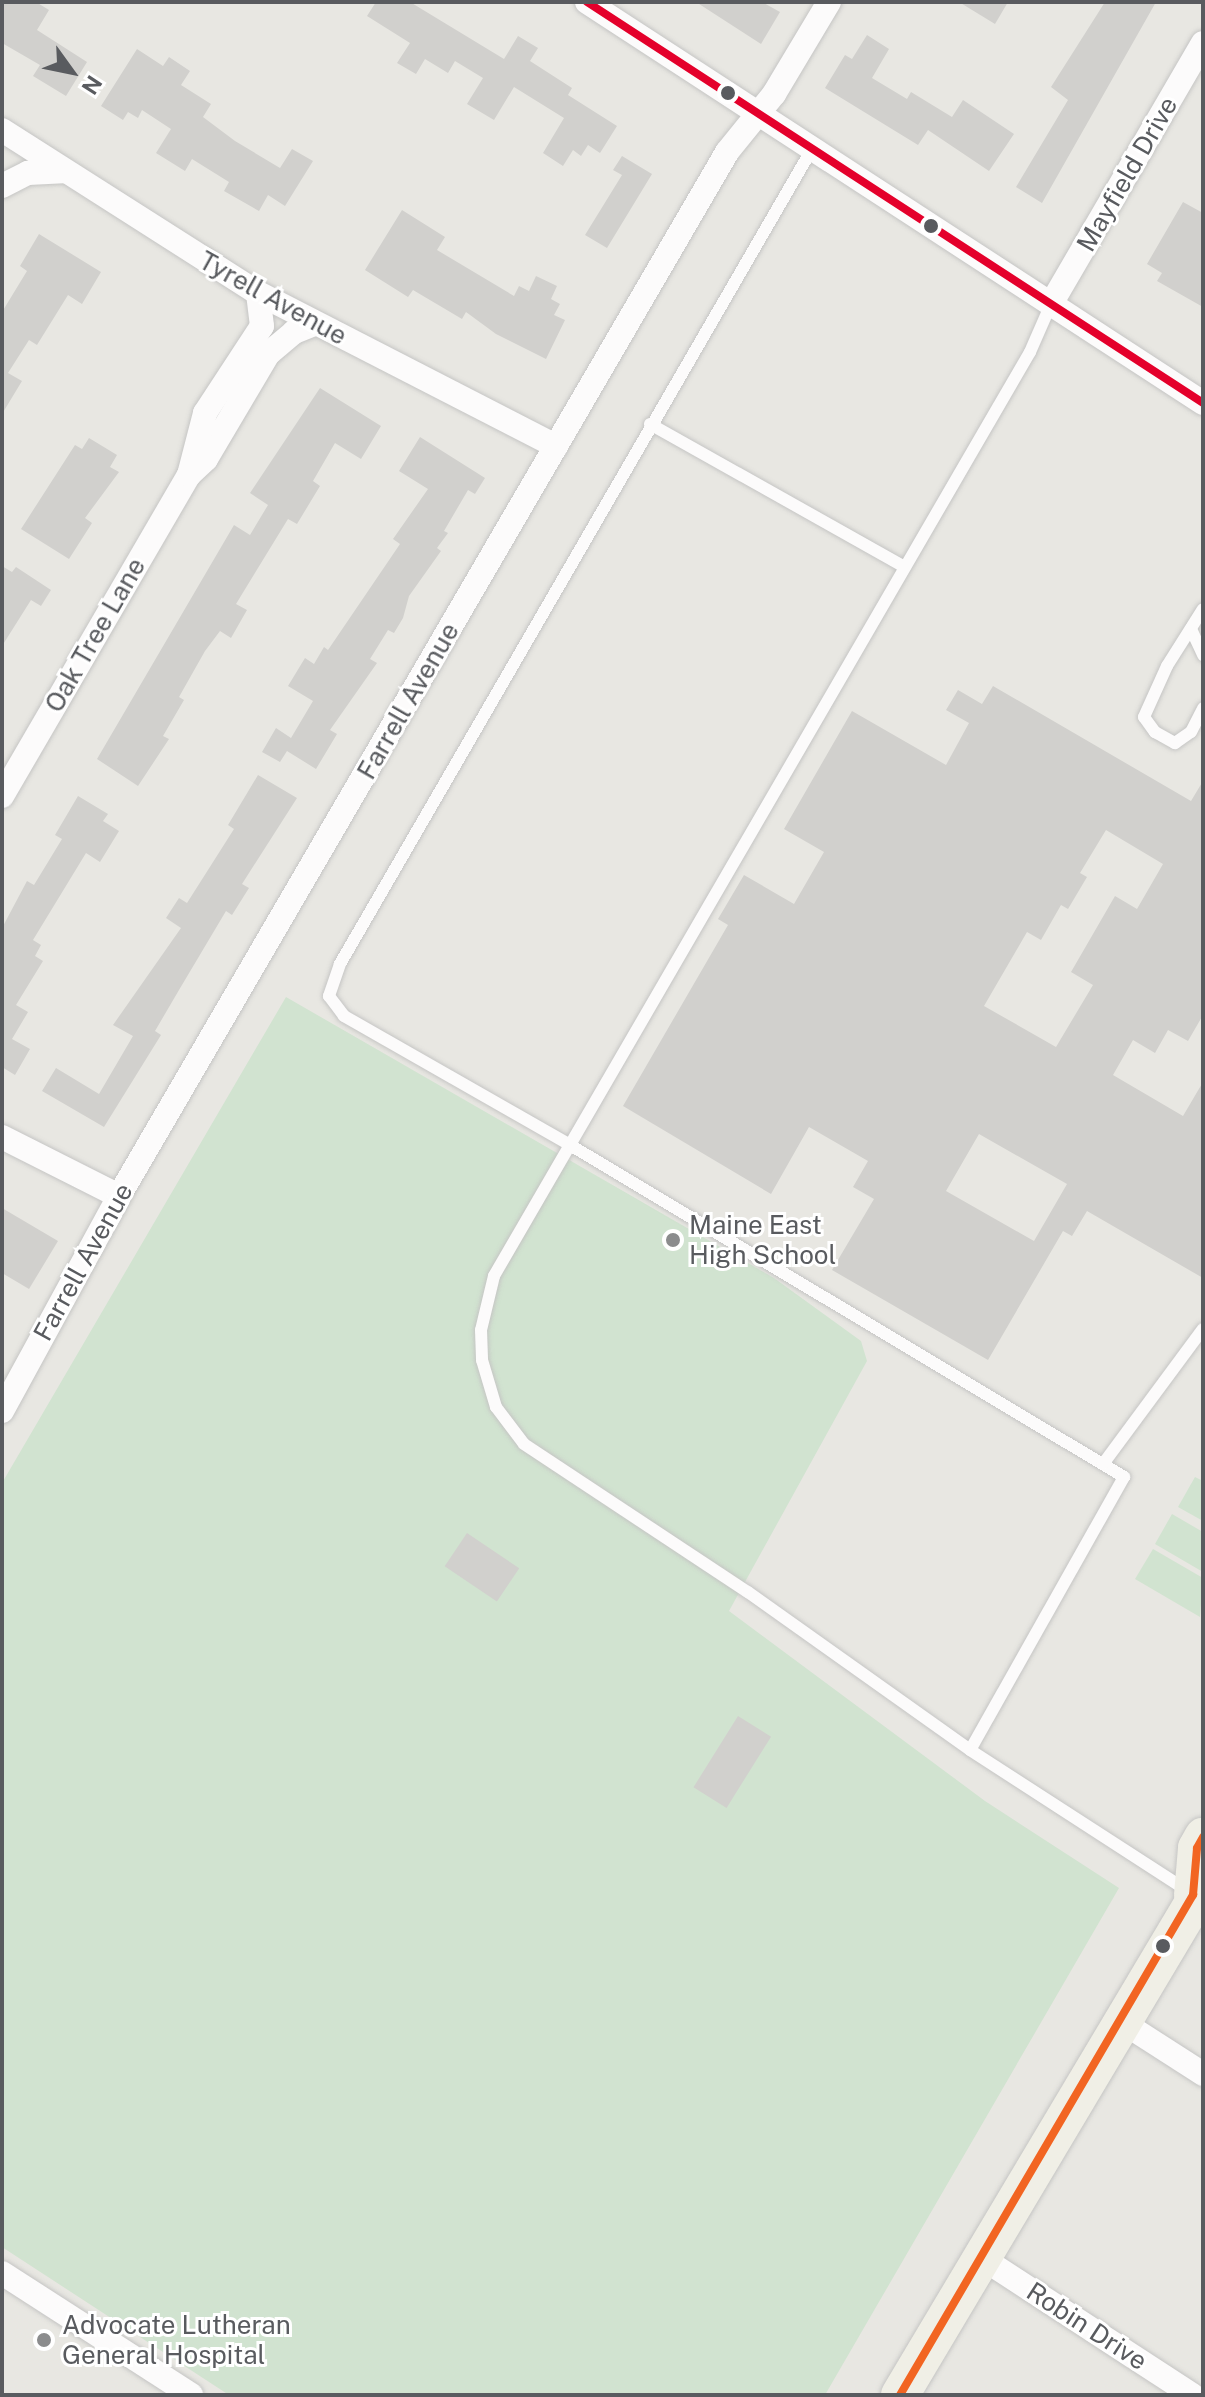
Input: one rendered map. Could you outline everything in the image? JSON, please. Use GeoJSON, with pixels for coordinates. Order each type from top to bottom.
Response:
{"type":"FeatureCollection","features":[{"type":"Feature","properties":{"kind":"main road"},"geometry":{"type":"LineString","coordinates":[[900,2395],[1198,1891],[1197,1848],[1203,1837]]}},
{"type":"Feature","properties":{"kind":"street"},"geometry":{"type":"LineString","coordinates":[[587,2],[1203,403]]}},
{"type":"Feature","properties":{"kind":"street","name":"Farrell Avenue"},"geometry":{"type":"LineString","coordinates":[[2,1411],[119,1196],[727,152],[758,113],[829,2]]}},
{"type":"Feature","properties":{"kind":"street","name":"Mayfield Drive"},"geometry":{"type":"LineString","coordinates":[[1051,304],[1203,43]]}},
{"type":"Feature","properties":{"kind":"street","name":"Tyrell Avenue"},"geometry":{"type":"LineString","coordinates":[[2,130],[258,293],[556,446]]}},
{"type":"Feature","properties":{"kind":"street"},"geometry":{"type":"LineString","coordinates":[[2,186],[28,173],[63,171]]}},
{"type":"Feature","properties":{"kind":"street","name":"Oak Tree Lane"},"geometry":{"type":"LineString","coordinates":[[2,796],[189,475],[205,413],[262,326],[258,293]]}},
{"type":"Feature","properties":{"kind":"street","name":"Oak Tree Lane"},"geometry":{"type":"LineString","coordinates":[[189,475],[206,459],[268,354],[294,332],[314,324]]}},
{"type":"Feature","properties":{"kind":"street"},"geometry":{"type":"LineString","coordinates":[[2,1137],[119,1196]]}},
{"type":"Feature","properties":{"kind":"street"},"geometry":{"type":"LineString","coordinates":[[1119,2020],[1203,2074]]}},
{"type":"Feature","properties":{"kind":"street","name":"Robin Drive"},"geometry":{"type":"LineString","coordinates":[[982,2258],[1192,2395]]}},
{"type":"Feature","properties":{"kind":"street"},"geometry":{"type":"LineString","coordinates":[[2,2273],[191,2395]]}},
{"type":"Feature","properties":{"kind":"lane"},"geometry":{"type":"LineString","coordinates":[[812,149],[340,964],[329,996],[344,1016],[570,1145],[1124,1477],[970,1750]]}},
{"type":"Feature","properties":{"kind":"lane"},"geometry":{"type":"LineString","coordinates":[[1051,304],[1030,352],[494,1276],[486,1301],[482,1360],[496,1407],[524,1444],[748,1592],[970,1750],[1198,1891]]}},
{"type":"Feature","properties":{"kind":"lane"},"geometry":{"type":"LineString","coordinates":[[650,424],[905,567]]}},
{"type":"Feature","properties":{"kind":"lane"},"geometry":{"type":"LineString","coordinates":[[1203,609],[1144,717],[1155,732],[1175,743],[1191,732],[1203,708]]}},
{"type":"Feature","properties":{"kind":"lane"},"geometry":{"type":"LineString","coordinates":[[1191,629],[1203,655]]}},
{"type":"Feature","properties":{"kind":"lane"},"geometry":{"type":"LineString","coordinates":[[1103,1464],[1197,1348],[1203,1329]]}},
{"type":"Feature","properties":{"kind":"green space"},"geometry":{"type":"Polygon","coordinates":[[[286,997],[774,1278],[861,1341],[867,1361],[729,1611],[985,1801],[1119,1888],[825,2395],[229,2395],[2,2247],[2,1483],[286,997]]]}},
{"type":"Feature","properties":{"kind":"green space"},"geometry":{"type":"Polygon","coordinates":[[[1195,1477],[1203,1481],[1203,1521],[1178,1507],[1195,1477]]]}},
{"type":"Feature","properties":{"kind":"green space"},"geometry":{"type":"Polygon","coordinates":[[[1172,1514],[1203,1532],[1203,1572],[1155,1544],[1172,1514]]]}},
{"type":"Feature","properties":{"kind":"green space"},"geometry":{"type":"Polygon","coordinates":[[[1153,1549],[1203,1578],[1200,1617],[1135,1579],[1153,1549]]]}},
{"type":"Feature","properties":{"kind":"building"},"geometry":{"type":"Polygon","coordinates":[[[2,2],[36,2],[49,10],[37,30],[87,62],[66,96],[33,76],[40,65],[2,43],[2,2]]]}},
{"type":"Feature","properties":{"kind":"building"},"geometry":{"type":"Polygon","coordinates":[[[376,2],[410,2],[504,59],[518,36],[538,48],[530,61],[572,88],[568,95],[617,126],[600,153],[588,145],[581,156],[573,150],[563,166],[543,153],[564,118],[514,87],[494,120],[467,104],[483,78],[455,61],[448,73],[425,59],[416,74],[397,63],[410,43],[367,16],[376,2]]]}},
{"type":"Feature","properties":{"kind":"building"},"geometry":{"type":"Polygon","coordinates":[[[696,2],[762,2],[780,12],[761,44],[696,2]]]}},
{"type":"Feature","properties":{"kind":"building"},"geometry":{"type":"Polygon","coordinates":[[[959,2],[1008,2],[995,24],[959,2]]]}},
{"type":"Feature","properties":{"kind":"building"},"geometry":{"type":"Polygon","coordinates":[[[1105,2],[1156,2],[1042,203],[1016,187],[1068,100],[1051,87],[1105,2]]]}},
{"type":"Feature","properties":{"kind":"building"},"geometry":{"type":"Polygon","coordinates":[[[867,35],[889,49],[872,78],[907,99],[911,92],[952,117],[963,100],[1014,134],[989,171],[928,130],[918,145],[825,88],[845,55],[852,59],[867,35]]]}},
{"type":"Feature","properties":{"kind":"building"},"geometry":{"type":"Polygon","coordinates":[[[137,49],[163,66],[169,57],[190,71],[181,85],[211,104],[203,117],[235,141],[280,168],[292,149],[313,161],[285,206],[268,195],[259,211],[224,191],[229,182],[192,159],[185,171],[156,153],[171,129],[142,110],[138,118],[128,112],[123,120],[101,106],[137,49]]]}},
{"type":"Feature","properties":{"kind":"building"},"geometry":{"type":"Polygon","coordinates":[[[622,156],[652,174],[607,248],[585,235],[622,175],[613,170],[622,156]]]}},
{"type":"Feature","properties":{"kind":"building"},"geometry":{"type":"Polygon","coordinates":[[[1183,202],[1203,213],[1203,307],[1157,281],[1162,273],[1147,264],[1183,202]]]}},
{"type":"Feature","properties":{"kind":"building"},"geometry":{"type":"Polygon","coordinates":[[[402,210],[445,237],[437,250],[514,296],[519,286],[529,291],[536,276],[557,286],[551,299],[560,304],[554,315],[565,320],[546,359],[496,334],[466,312],[462,319],[413,290],[408,297],[365,270],[402,210]]]}},
{"type":"Feature","properties":{"kind":"building"},"geometry":{"type":"Polygon","coordinates":[[[39,234],[101,272],[82,304],[68,295],[37,345],[29,340],[8,373],[22,381],[2,414],[2,312],[27,271],[20,266],[39,234]]]}},
{"type":"Feature","properties":{"kind":"building"},"geometry":{"type":"Polygon","coordinates":[[[320,388],[381,426],[361,459],[335,443],[313,481],[320,486],[297,524],[288,519],[236,604],[247,610],[231,638],[220,631],[205,651],[179,697],[184,700],[163,736],[169,739],[138,786],[97,759],[234,525],[250,535],[268,505],[250,493],[320,388]]]}},
{"type":"Feature","properties":{"kind":"building"},"geometry":{"type":"Polygon","coordinates":[[[420,437],[485,478],[475,494],[468,490],[444,531],[448,533],[437,548],[441,551],[409,596],[403,618],[394,633],[388,630],[370,659],[377,663],[330,730],[337,734],[316,769],[287,751],[280,762],[262,752],[276,728],[291,738],[313,701],[288,686],[305,658],[314,664],[324,647],[328,650],[400,544],[393,539],[428,489],[399,471],[420,437]]]}},
{"type":"Feature","properties":{"kind":"building"},"geometry":{"type":"Polygon","coordinates":[[[89,438],[117,455],[110,467],[119,472],[85,518],[92,523],[69,559],[21,529],[75,445],[82,449],[89,438]]]}},
{"type":"Feature","properties":{"kind":"building"},"geometry":{"type":"Polygon","coordinates":[[[2,566],[12,572],[16,567],[51,590],[41,606],[31,600],[2,646],[2,566]]]}},
{"type":"Feature","properties":{"kind":"building"},"geometry":{"type":"Polygon","coordinates":[[[993,686],[1191,801],[1203,781],[1203,1015],[1188,1041],[1168,1030],[1155,1053],[1133,1040],[1113,1075],[1183,1116],[1203,1082],[1203,1278],[1087,1211],[1072,1236],[1063,1231],[988,1360],[832,1270],[874,1199],[853,1187],[868,1161],[809,1127],[771,1194],[623,1106],[728,925],[718,919],[744,875],[794,904],[824,852],[784,829],[852,711],[946,765],[969,723],[946,710],[958,690],[982,704],[993,686]],[[1106,830],[1080,873],[1087,877],[1068,909],[1061,905],[1041,940],[1027,932],[984,1006],[1056,1047],[1093,985],[1071,972],[1115,896],[1137,909],[1163,864],[1106,830]],[[979,1134],[946,1191],[1034,1241],[1067,1184],[979,1134]]]}},
{"type":"Feature","properties":{"kind":"building"},"geometry":{"type":"Polygon","coordinates":[[[258,775],[297,798],[242,884],[249,888],[232,915],[226,911],[179,990],[155,1031],[161,1035],[104,1127],[42,1091],[56,1068],[99,1094],[133,1036],[113,1025],[181,928],[166,918],[179,898],[187,903],[234,829],[228,825],[258,775]]]}},
{"type":"Feature","properties":{"kind":"building"},"geometry":{"type":"Polygon","coordinates":[[[78,796],[108,814],[103,821],[119,831],[100,862],[86,853],[33,940],[41,945],[35,956],[43,961],[16,1005],[28,1012],[12,1039],[30,1049],[15,1075],[2,1067],[2,928],[27,881],[34,885],[62,839],[55,835],[78,796]]]}},
{"type":"Feature","properties":{"kind":"building"},"geometry":{"type":"Polygon","coordinates":[[[2,1208],[58,1241],[29,1289],[2,1273],[2,1208]]]}},
{"type":"Feature","properties":{"kind":"building"},"geometry":{"type":"Polygon","coordinates":[[[467,1533],[519,1568],[497,1601],[445,1566],[467,1533]]]}},
{"type":"Feature","properties":{"kind":"building"},"geometry":{"type":"Polygon","coordinates":[[[738,1716],[771,1737],[727,1808],[693,1787],[738,1716]]]}},
{"type":"Feature","properties":{"kind":"transit line"},"geometry":{"type":"LineString","coordinates":[[587,2],[1203,403]]}},
{"type":"Feature","properties":{"kind":"transit line"},"geometry":{"type":"LineString","coordinates":[[900,2395],[1193,1895],[1197,1848],[1203,1837]]}},
{"type":"Feature","properties":{"kind":"place","name":"Maine East High School"},"geometry":{"type":"Point","coordinates":[673,1240]}},
{"type":"Feature","properties":{"kind":"place","name":"Advocate Lutheran General Hospital"},"geometry":{"type":"Point","coordinates":[44,2340]}}]}
